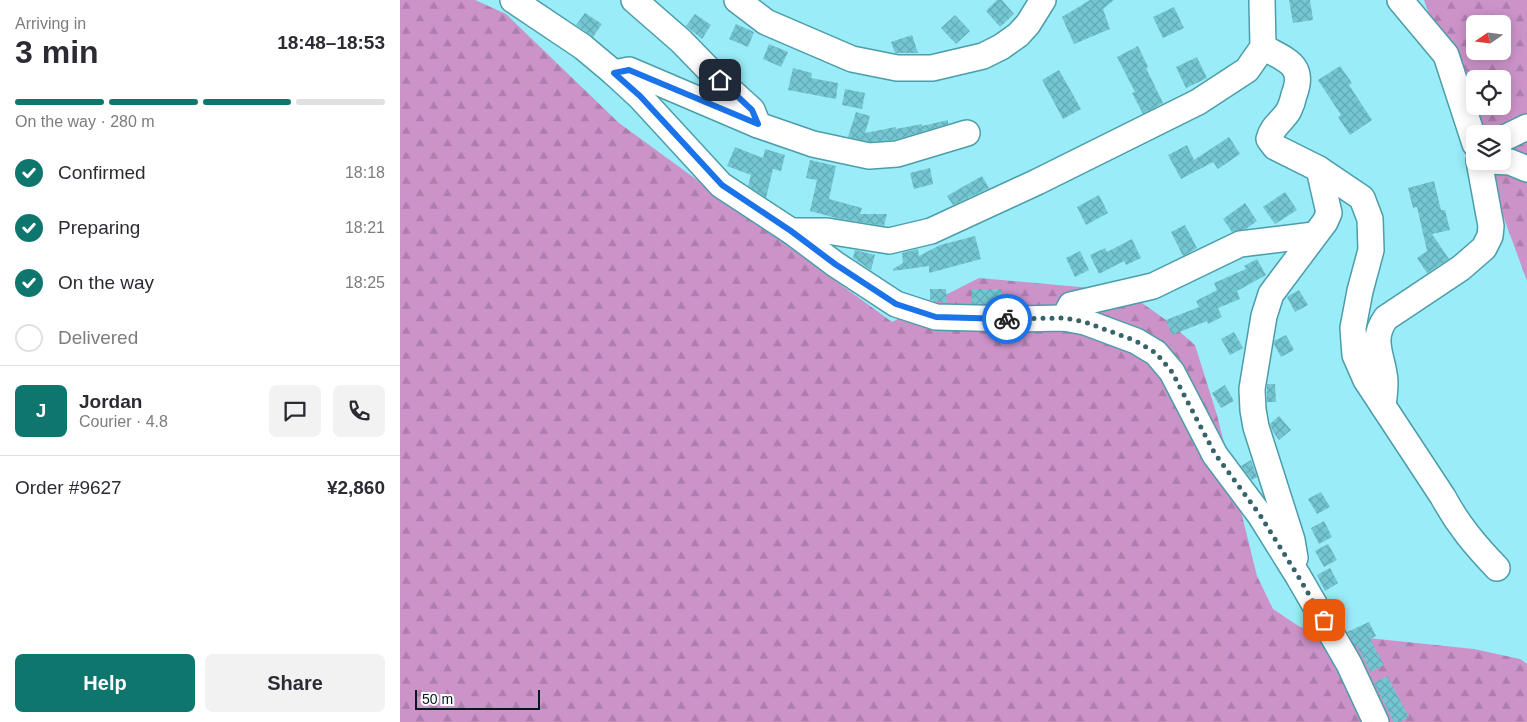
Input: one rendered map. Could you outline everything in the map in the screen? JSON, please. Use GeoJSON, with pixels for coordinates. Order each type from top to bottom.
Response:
{"type":"FeatureCollection","features":[{"type":"Feature","properties":{"kind":"street"},"geometry":{"type":"LineString","coordinates":[[512,0],[583,48],[614,73],[640,96],[722,185],[896,304],[936,317],[1064,318],[1085,322],[1127,338],[1156,353],[1172,372],[1215,454],[1260,515],[1298,576],[1349,664],[1376,722]]}},
{"type":"Feature","properties":{"kind":"street"},"geometry":{"type":"LineString","coordinates":[[634,0],[681,41],[752,110],[758,124]]}},
{"type":"Feature","properties":{"kind":"street"},"geometry":{"type":"LineString","coordinates":[[737,0],[766,22],[852,59],[897,68],[932,68],[983,56],[1001,47],[1018,35],[1028,24],[1043,0]]}},
{"type":"Feature","properties":{"kind":"street"},"geometry":{"type":"LineString","coordinates":[[791,231],[827,231],[889,241],[931,231],[1037,182],[1198,102],[1248,70],[1263,47],[1262,0]]}},
{"type":"Feature","properties":{"kind":"street"},"geometry":{"type":"LineString","coordinates":[[1400,0],[1446,55],[1469,125]]}},
{"type":"Feature","properties":{"kind":"street"},"geometry":{"type":"LineString","coordinates":[[1263,47],[1290,62],[1297,72],[1298,84],[1289,110],[1271,132],[1269,139],[1274,147],[1318,168],[1362,198],[1370,219],[1371,250],[1353,328],[1356,355],[1366,380],[1443,497],[1453,517],[1470,540],[1497,568]]}},
{"type":"Feature","properties":{"kind":"street"},"geometry":{"type":"LineString","coordinates":[[614,73],[629,70],[758,124],[812,144],[869,156],[897,154],[968,133]]}},
{"type":"Feature","properties":{"kind":"street"},"geometry":{"type":"LineString","coordinates":[[1511,135],[1527,127]]}},
{"type":"Feature","properties":{"kind":"street"},"geometry":{"type":"LineString","coordinates":[[1511,162],[1527,169]]}},
{"type":"Feature","properties":{"kind":"street"},"geometry":{"type":"LineString","coordinates":[[1298,576],[1292,540],[1256,427],[1252,389],[1264,316],[1271,294],[1325,222],[1328,213],[1318,168]]}},
{"type":"Feature","properties":{"kind":"street"},"geometry":{"type":"LineString","coordinates":[[1383,406],[1385,381],[1377,343],[1379,327],[1386,318],[1461,268],[1484,248],[1490,236],[1491,226],[1482,170]]}},
{"type":"Feature","properties":{"kind":"street"},"geometry":{"type":"LineString","coordinates":[[1064,318],[1071,305],[1153,286],[1240,244],[1314,235]]}},
{"type":"Feature","properties":{"kind":"green space"},"geometry":{"type":"Polygon","coordinates":[[[400,0],[475,0],[506,14],[619,123],[892,322],[979,278],[1125,291],[1166,320],[1195,345],[1217,415],[1257,576],[1273,609],[1300,627],[1339,635],[1474,649],[1520,659],[1527,664],[1527,722],[400,722],[400,0]]]}},
{"type":"Feature","properties":{"kind":"green space"},"geometry":{"type":"Polygon","coordinates":[[[1424,0],[1527,0],[1527,281],[1486,170],[1511,170],[1511,125],[1470,125],[1466,115],[1511,115],[1511,70],[1466,70],[1466,114],[1424,0]]]}},
{"type":"Feature","properties":{"kind":"building"},"geometry":{"type":"Polygon","coordinates":[[[997,0],[1002,0],[1014,14],[1000,27],[986,11],[997,0]]]}},
{"type":"Feature","properties":{"kind":"building"},"geometry":{"type":"Polygon","coordinates":[[[1090,0],[1114,0],[1103,9],[1110,29],[1074,44],[1062,17],[1090,0]]]}},
{"type":"Feature","properties":{"kind":"building"},"geometry":{"type":"Polygon","coordinates":[[[1289,0],[1310,0],[1313,20],[1293,23],[1289,0]]]}},
{"type":"Feature","properties":{"kind":"building"},"geometry":{"type":"Polygon","coordinates":[[[1174,7],[1184,28],[1163,38],[1153,17],[1174,7]]]}},
{"type":"Feature","properties":{"kind":"building"},"geometry":{"type":"Polygon","coordinates":[[[585,13],[602,24],[593,37],[576,25],[585,13]]]}},
{"type":"Feature","properties":{"kind":"building"},"geometry":{"type":"Polygon","coordinates":[[[695,14],[711,25],[702,39],[686,26],[695,14]]]}},
{"type":"Feature","properties":{"kind":"building"},"geometry":{"type":"Polygon","coordinates":[[[955,15],[970,31],[956,44],[941,28],[955,15]]]}},
{"type":"Feature","properties":{"kind":"building"},"geometry":{"type":"Polygon","coordinates":[[[736,24],[754,32],[748,47],[729,39],[736,24]]]}},
{"type":"Feature","properties":{"kind":"building"},"geometry":{"type":"Polygon","coordinates":[[[912,35],[918,53],[895,53],[891,42],[912,35]]]}},
{"type":"Feature","properties":{"kind":"building"},"geometry":{"type":"Polygon","coordinates":[[[769,44],[788,52],[781,67],[763,59],[769,44]]]}},
{"type":"Feature","properties":{"kind":"building"},"geometry":{"type":"Polygon","coordinates":[[[1138,46],[1148,67],[1146,68],[1163,103],[1143,114],[1132,93],[1135,92],[1117,57],[1138,46]]]}},
{"type":"Feature","properties":{"kind":"building"},"geometry":{"type":"Polygon","coordinates":[[[1197,57],[1207,78],[1186,88],[1176,67],[1197,57]]]}},
{"type":"Feature","properties":{"kind":"building"},"geometry":{"type":"Polygon","coordinates":[[[1340,66],[1352,83],[1349,85],[1372,120],[1350,135],[1338,117],[1341,115],[1318,80],[1340,66]]]}},
{"type":"Feature","properties":{"kind":"building"},"geometry":{"type":"Polygon","coordinates":[[[793,68],[812,73],[811,78],[838,83],[836,99],[788,90],[793,68]]]}},
{"type":"Feature","properties":{"kind":"building"},"geometry":{"type":"Polygon","coordinates":[[[1059,70],[1081,109],[1063,119],[1042,80],[1059,70]]]}},
{"type":"Feature","properties":{"kind":"building"},"geometry":{"type":"Polygon","coordinates":[[[845,89],[865,93],[862,109],[842,105],[845,89]]]}},
{"type":"Feature","properties":{"kind":"building"},"geometry":{"type":"Polygon","coordinates":[[[856,112],[870,116],[865,133],[896,127],[896,129],[922,124],[922,126],[948,120],[948,124],[894,140],[870,142],[848,137],[856,112]]]}},
{"type":"Feature","properties":{"kind":"building"},"geometry":{"type":"Polygon","coordinates":[[[1229,137],[1240,154],[1218,169],[1213,162],[1181,179],[1168,155],[1187,145],[1194,160],[1229,137]]]}},
{"type":"Feature","properties":{"kind":"building"},"geometry":{"type":"Polygon","coordinates":[[[735,147],[763,158],[765,149],[785,155],[781,171],[773,169],[766,198],[748,186],[751,175],[727,166],[735,147]]]}},
{"type":"Feature","properties":{"kind":"building"},"geometry":{"type":"Polygon","coordinates":[[[810,160],[836,166],[829,199],[862,208],[860,214],[887,214],[884,226],[836,218],[810,211],[817,180],[806,178],[810,160]]]}},
{"type":"Feature","properties":{"kind":"building"},"geometry":{"type":"Polygon","coordinates":[[[930,168],[933,184],[914,189],[910,173],[930,168]]]}},
{"type":"Feature","properties":{"kind":"building"},"geometry":{"type":"Polygon","coordinates":[[[982,176],[989,188],[953,205],[947,196],[982,176]]]}},
{"type":"Feature","properties":{"kind":"building"},"geometry":{"type":"Polygon","coordinates":[[[1434,181],[1441,210],[1445,210],[1450,230],[1432,234],[1449,259],[1427,273],[1417,258],[1427,251],[1417,207],[1413,208],[1408,188],[1434,181]]]}},
{"type":"Feature","properties":{"kind":"building"},"geometry":{"type":"Polygon","coordinates":[[[1285,192],[1297,210],[1275,224],[1263,207],[1285,192]]]}},
{"type":"Feature","properties":{"kind":"building"},"geometry":{"type":"Polygon","coordinates":[[[1099,195],[1108,213],[1086,225],[1077,207],[1099,195]]]}},
{"type":"Feature","properties":{"kind":"building"},"geometry":{"type":"Polygon","coordinates":[[[1245,203],[1257,221],[1246,229],[1232,232],[1223,219],[1245,203]]]}},
{"type":"Feature","properties":{"kind":"building"},"geometry":{"type":"Polygon","coordinates":[[[1185,225],[1197,248],[1183,256],[1171,232],[1185,225]]]}},
{"type":"Feature","properties":{"kind":"building"},"geometry":{"type":"Polygon","coordinates":[[[975,236],[981,259],[929,273],[929,266],[893,271],[893,269],[903,263],[902,253],[918,249],[919,256],[940,245],[975,236]]]}},
{"type":"Feature","properties":{"kind":"building"},"geometry":{"type":"Polygon","coordinates":[[[1132,239],[1141,258],[1126,265],[1124,261],[1099,274],[1090,255],[1105,248],[1107,252],[1132,239]]]}},
{"type":"Feature","properties":{"kind":"building"},"geometry":{"type":"Polygon","coordinates":[[[855,250],[875,255],[871,270],[853,258],[855,250]]]}},
{"type":"Feature","properties":{"kind":"building"},"geometry":{"type":"Polygon","coordinates":[[[1080,251],[1089,270],[1075,277],[1066,258],[1080,251]]]}},
{"type":"Feature","properties":{"kind":"building"},"geometry":{"type":"Polygon","coordinates":[[[1257,259],[1266,275],[1237,291],[1240,299],[1218,308],[1222,317],[1208,324],[1207,321],[1172,335],[1166,320],[1199,307],[1196,301],[1217,290],[1214,283],[1246,269],[1244,266],[1257,259]]]}},
{"type":"Feature","properties":{"kind":"building"},"geometry":{"type":"Polygon","coordinates":[[[930,289],[946,289],[947,303],[930,300],[930,289]]]}},
{"type":"Feature","properties":{"kind":"building"},"geometry":{"type":"Polygon","coordinates":[[[972,289],[1002,289],[1002,304],[972,304],[972,289]]]}},
{"type":"Feature","properties":{"kind":"building"},"geometry":{"type":"Polygon","coordinates":[[[1299,290],[1308,305],[1295,312],[1287,297],[1299,290]]]}},
{"type":"Feature","properties":{"kind":"building"},"geometry":{"type":"Polygon","coordinates":[[[1234,332],[1243,348],[1230,355],[1221,339],[1234,332]]]}},
{"type":"Feature","properties":{"kind":"building"},"geometry":{"type":"Polygon","coordinates":[[[1286,335],[1294,350],[1281,357],[1274,341],[1286,335]]]}},
{"type":"Feature","properties":{"kind":"building"},"geometry":{"type":"Polygon","coordinates":[[[1267,384],[1275,384],[1276,402],[1267,402],[1267,384]]]}},
{"type":"Feature","properties":{"kind":"building"},"geometry":{"type":"Polygon","coordinates":[[[1225,385],[1234,401],[1221,408],[1212,393],[1225,385]]]}},
{"type":"Feature","properties":{"kind":"building"},"geometry":{"type":"Polygon","coordinates":[[[1279,416],[1291,430],[1279,440],[1270,424],[1279,416]]]}},
{"type":"Feature","properties":{"kind":"building"},"geometry":{"type":"Polygon","coordinates":[[[1251,460],[1257,477],[1252,480],[1241,466],[1251,460]]]}},
{"type":"Feature","properties":{"kind":"building"},"geometry":{"type":"Polygon","coordinates":[[[1321,492],[1330,507],[1317,514],[1308,499],[1321,492]]]}},
{"type":"Feature","properties":{"kind":"building"},"geometry":{"type":"Polygon","coordinates":[[[1324,521],[1332,537],[1319,544],[1311,528],[1324,521]]]}},
{"type":"Feature","properties":{"kind":"building"},"geometry":{"type":"Polygon","coordinates":[[[1328,544],[1337,560],[1324,567],[1315,551],[1328,544]]]}},
{"type":"Feature","properties":{"kind":"building"},"geometry":{"type":"Polygon","coordinates":[[[1330,568],[1338,583],[1325,591],[1317,575],[1330,568]]]}},
{"type":"Feature","properties":{"kind":"building"},"geometry":{"type":"Polygon","coordinates":[[[1369,622],[1376,636],[1370,639],[1384,665],[1371,672],[1347,632],[1369,622]]]}},
{"type":"Feature","properties":{"kind":"building"},"geometry":{"type":"Polygon","coordinates":[[[1387,676],[1409,717],[1400,722],[1394,722],[1374,683],[1387,676]]]}},
{"type":"Feature","properties":{"kind":"way so far"},"geometry":{"type":"LineString","coordinates":[[1007,319],[1064,318],[1085,322],[1136,341],[1156,353],[1172,372],[1215,454],[1260,515],[1324,620]]}},
{"type":"Feature","properties":{"kind":"route"},"geometry":{"type":"LineString","coordinates":[[720,80],[752,110],[758,124],[629,70],[614,73],[640,96],[722,185],[791,231],[864,284],[896,304],[936,317],[1007,319]]}}]}
